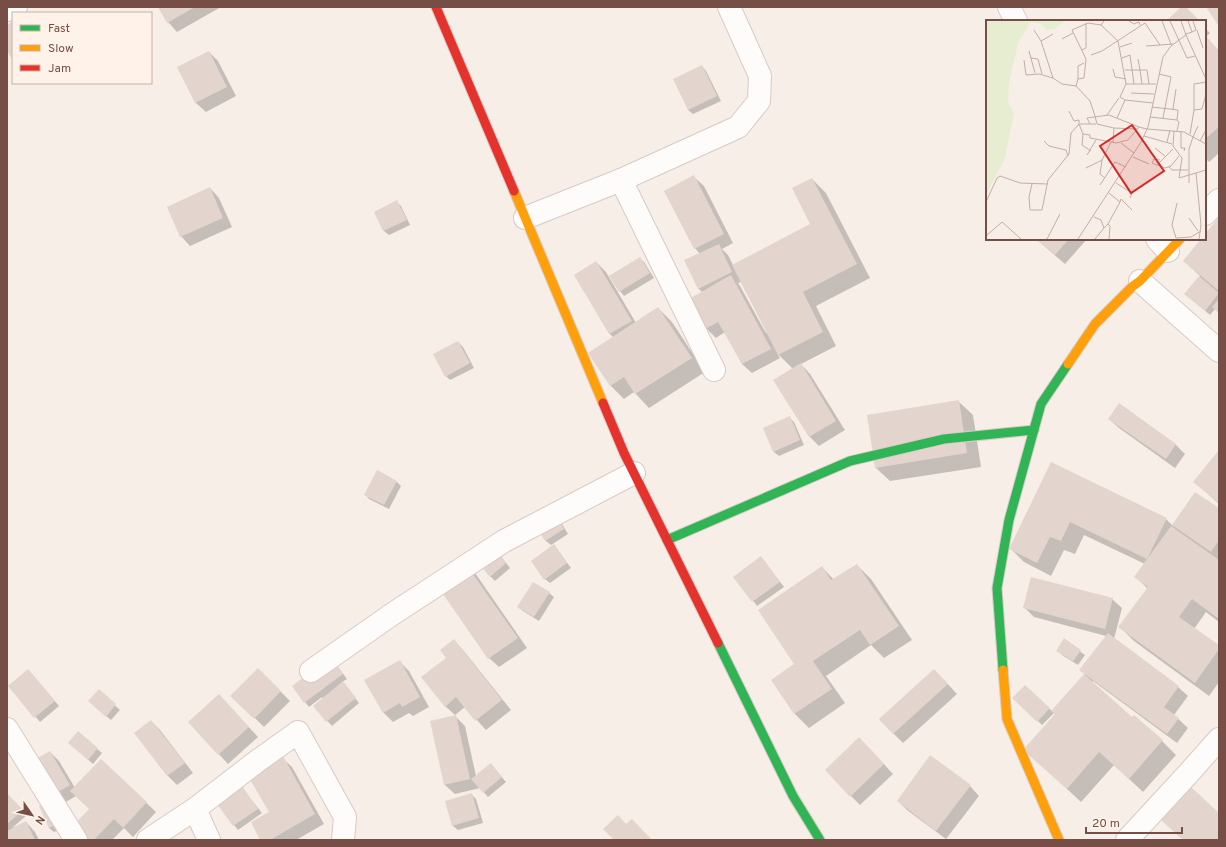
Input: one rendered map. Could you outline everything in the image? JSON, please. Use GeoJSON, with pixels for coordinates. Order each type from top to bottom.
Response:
{"type":"FeatureCollection","features":[{"type":"Feature","properties":{"kind":"street"},"geometry":{"type":"LineString","coordinates":[[7,10],[16,7]]}},
{"type":"Feature","properties":{"kind":"street"},"geometry":{"type":"LineString","coordinates":[[436,7],[624,453],[793,796],[820,840]]}},
{"type":"Feature","properties":{"kind":"street"},"geometry":{"type":"LineString","coordinates":[[525,218],[621,180],[738,127],[760,101],[760,76],[729,7]]}},
{"type":"Feature","properties":{"kind":"street"},"geometry":{"type":"LineString","coordinates":[[1009,7],[1016,20]]}},
{"type":"Feature","properties":{"kind":"street"},"geometry":{"type":"LineString","coordinates":[[621,180],[714,370]]}},
{"type":"Feature","properties":{"kind":"street"},"geometry":{"type":"LineString","coordinates":[[1206,213],[1219,200]]}},
{"type":"Feature","properties":{"kind":"street"},"geometry":{"type":"LineString","coordinates":[[1059,840],[1007,719],[997,588],[1009,520],[1041,404],[1095,324],[1133,286],[1140,281],[1168,243]]}},
{"type":"Feature","properties":{"kind":"street"},"geometry":{"type":"LineString","coordinates":[[1140,281],[1219,351]]}},
{"type":"Feature","properties":{"kind":"street"},"geometry":{"type":"LineString","coordinates":[[667,540],[850,461],[944,439],[1034,430]]}},
{"type":"Feature","properties":{"kind":"street"},"geometry":{"type":"LineString","coordinates":[[311,671],[391,615],[504,541],[634,473]]}},
{"type":"Feature","properties":{"kind":"street"},"geometry":{"type":"LineString","coordinates":[[148,840],[196,809],[256,762],[298,732],[345,817],[344,840]]}},
{"type":"Feature","properties":{"kind":"street"},"geometry":{"type":"LineString","coordinates":[[1127,840],[1219,738]]}},
{"type":"Feature","properties":{"kind":"street"},"geometry":{"type":"LineString","coordinates":[[10,740],[76,840]]}},
{"type":"Feature","properties":{"kind":"street"},"geometry":{"type":"LineString","coordinates":[[196,809],[209,840]]}},
{"type":"Feature","properties":{"kind":"building"},"geometry":{"type":"Polygon","coordinates":[[[158,7],[195,7],[167,23],[158,7]]]}},
{"type":"Feature","properties":{"kind":"building"},"geometry":{"type":"Polygon","coordinates":[[[1181,7],[1186,7],[1199,20],[1167,20],[1181,7]]]}},
{"type":"Feature","properties":{"kind":"building"},"geometry":{"type":"Polygon","coordinates":[[[1206,7],[1219,7],[1219,25],[1218,25],[1206,7]]]}},
{"type":"Feature","properties":{"kind":"building"},"geometry":{"type":"Polygon","coordinates":[[[12,22],[12,59],[7,51],[7,25],[12,22]]]}},
{"type":"Feature","properties":{"kind":"building"},"geometry":{"type":"Polygon","coordinates":[[[1206,36],[1219,51],[1219,127],[1206,138],[1206,36]]]}},
{"type":"Feature","properties":{"kind":"building"},"geometry":{"type":"Polygon","coordinates":[[[209,51],[227,87],[195,103],[177,67],[209,51]]]}},
{"type":"Feature","properties":{"kind":"building"},"geometry":{"type":"Polygon","coordinates":[[[702,65],[717,96],[688,110],[673,79],[702,65]]]}},
{"type":"Feature","properties":{"kind":"building"},"geometry":{"type":"Polygon","coordinates":[[[694,175],[724,234],[694,249],[664,191],[694,175]]]}},
{"type":"Feature","properties":{"kind":"building"},"geometry":{"type":"Polygon","coordinates":[[[812,178],[857,264],[803,292],[823,332],[778,355],[732,265],[810,224],[792,188],[812,178]]]}},
{"type":"Feature","properties":{"kind":"building"},"geometry":{"type":"Polygon","coordinates":[[[210,187],[223,218],[180,237],[167,207],[210,187]]]}},
{"type":"Feature","properties":{"kind":"building"},"geometry":{"type":"Polygon","coordinates":[[[397,200],[407,220],[383,231],[374,212],[397,200]]]}},
{"type":"Feature","properties":{"kind":"building"},"geometry":{"type":"Polygon","coordinates":[[[1219,217],[1219,291],[1183,261],[1200,240],[1206,240],[1206,233],[1219,217]]]}},
{"type":"Feature","properties":{"kind":"building"},"geometry":{"type":"Polygon","coordinates":[[[1037,240],[1068,240],[1055,255],[1037,240]]]}},
{"type":"Feature","properties":{"kind":"building"},"geometry":{"type":"Polygon","coordinates":[[[719,244],[732,272],[698,289],[684,260],[719,244]]]}},
{"type":"Feature","properties":{"kind":"building"},"geometry":{"type":"Polygon","coordinates":[[[640,257],[650,273],[619,292],[609,276],[640,257]]]}},
{"type":"Feature","properties":{"kind":"building"},"geometry":{"type":"Polygon","coordinates":[[[596,261],[632,321],[609,334],[574,275],[596,261]]]}},
{"type":"Feature","properties":{"kind":"building"},"geometry":{"type":"Polygon","coordinates":[[[731,275],[771,349],[742,364],[718,322],[705,329],[689,299],[731,275]]]}},
{"type":"Feature","properties":{"kind":"building"},"geometry":{"type":"Polygon","coordinates":[[[1199,276],[1219,293],[1205,311],[1184,294],[1199,276]]]}},
{"type":"Feature","properties":{"kind":"building"},"geometry":{"type":"Polygon","coordinates":[[[1219,299],[1219,313],[1212,307],[1219,299]]]}},
{"type":"Feature","properties":{"kind":"building"},"geometry":{"type":"Polygon","coordinates":[[[658,307],[692,358],[635,394],[624,377],[610,386],[588,353],[658,307]]]}},
{"type":"Feature","properties":{"kind":"building"},"geometry":{"type":"Polygon","coordinates":[[[458,341],[470,363],[445,377],[433,354],[458,341]]]}},
{"type":"Feature","properties":{"kind":"building"},"geometry":{"type":"Polygon","coordinates":[[[801,363],[836,421],[809,437],[773,380],[801,363]]]}},
{"type":"Feature","properties":{"kind":"building"},"geometry":{"type":"Polygon","coordinates":[[[959,400],[967,453],[875,468],[867,415],[959,400]]]}},
{"type":"Feature","properties":{"kind":"building"},"geometry":{"type":"Polygon","coordinates":[[[1119,403],[1176,444],[1166,459],[1108,419],[1119,403]]]}},
{"type":"Feature","properties":{"kind":"building"},"geometry":{"type":"Polygon","coordinates":[[[790,416],[800,440],[773,452],[763,428],[790,416]]]}},
{"type":"Feature","properties":{"kind":"building"},"geometry":{"type":"Polygon","coordinates":[[[1219,450],[1219,503],[1193,482],[1219,450]]]}},
{"type":"Feature","properties":{"kind":"building"},"geometry":{"type":"Polygon","coordinates":[[[1051,462],[1167,518],[1147,559],[1070,522],[1061,541],[1050,537],[1037,563],[1009,549],[1051,462]]]}},
{"type":"Feature","properties":{"kind":"building"},"geometry":{"type":"Polygon","coordinates":[[[377,470],[397,481],[384,505],[364,495],[377,470]]]}},
{"type":"Feature","properties":{"kind":"building"},"geometry":{"type":"Polygon","coordinates":[[[1195,492],[1219,508],[1219,540],[1211,552],[1172,525],[1195,492]]]}},
{"type":"Feature","properties":{"kind":"building"},"geometry":{"type":"Polygon","coordinates":[[[555,514],[564,529],[545,541],[536,526],[555,514]]]}},
{"type":"Feature","properties":{"kind":"building"},"geometry":{"type":"Polygon","coordinates":[[[1171,526],[1219,560],[1219,619],[1192,599],[1179,617],[1219,645],[1219,649],[1195,683],[1118,627],[1148,587],[1134,577],[1171,526]]]}},
{"type":"Feature","properties":{"kind":"building"},"geometry":{"type":"Polygon","coordinates":[[[492,544],[506,563],[490,577],[475,559],[492,544]]]}},
{"type":"Feature","properties":{"kind":"building"},"geometry":{"type":"Polygon","coordinates":[[[554,544],[567,563],[544,580],[531,561],[554,544]]]}},
{"type":"Feature","properties":{"kind":"building"},"geometry":{"type":"Polygon","coordinates":[[[761,556],[780,582],[752,602],[733,577],[761,556]]]}},
{"type":"Feature","properties":{"kind":"building"},"geometry":{"type":"Polygon","coordinates":[[[463,560],[518,638],[488,659],[434,581],[463,560]]]}},
{"type":"Feature","properties":{"kind":"building"},"geometry":{"type":"Polygon","coordinates":[[[857,564],[899,626],[870,645],[860,630],[813,661],[832,689],[794,714],[771,680],[794,664],[758,610],[822,566],[831,580],[857,564]]]}},
{"type":"Feature","properties":{"kind":"building"},"geometry":{"type":"Polygon","coordinates":[[[1031,577],[1113,598],[1105,629],[1023,608],[1031,577]]]}},
{"type":"Feature","properties":{"kind":"building"},"geometry":{"type":"Polygon","coordinates":[[[533,582],[550,592],[534,617],[517,607],[533,582]]]}},
{"type":"Feature","properties":{"kind":"building"},"geometry":{"type":"Polygon","coordinates":[[[1108,633],[1179,686],[1164,707],[1179,718],[1167,734],[1079,670],[1108,633]]]}},
{"type":"Feature","properties":{"kind":"building"},"geometry":{"type":"Polygon","coordinates":[[[1064,638],[1081,650],[1073,661],[1056,651],[1064,638]]]}},
{"type":"Feature","properties":{"kind":"building"},"geometry":{"type":"Polygon","coordinates":[[[454,639],[502,700],[475,721],[456,697],[445,707],[421,677],[446,658],[440,650],[454,639]]]}},
{"type":"Feature","properties":{"kind":"building"},"geometry":{"type":"Polygon","coordinates":[[[331,657],[343,674],[304,703],[292,686],[331,657]]]}},
{"type":"Feature","properties":{"kind":"building"},"geometry":{"type":"Polygon","coordinates":[[[400,660],[420,697],[402,707],[400,703],[383,713],[364,680],[400,660]]]}},
{"type":"Feature","properties":{"kind":"building"},"geometry":{"type":"Polygon","coordinates":[[[258,668],[281,691],[254,719],[230,696],[258,668]]]}},
{"type":"Feature","properties":{"kind":"building"},"geometry":{"type":"Polygon","coordinates":[[[28,669],[55,701],[34,718],[8,686],[28,669]]]}},
{"type":"Feature","properties":{"kind":"building"},"geometry":{"type":"Polygon","coordinates":[[[934,669],[948,684],[893,734],[879,719],[934,669]]]}},
{"type":"Feature","properties":{"kind":"building"},"geometry":{"type":"Polygon","coordinates":[[[1084,674],[1132,717],[1134,715],[1163,740],[1129,779],[1099,752],[1067,789],[1023,750],[1055,714],[1051,711],[1084,674]]]}},
{"type":"Feature","properties":{"kind":"building"},"geometry":{"type":"Polygon","coordinates":[[[343,681],[356,698],[326,722],[313,706],[343,681]]]}},
{"type":"Feature","properties":{"kind":"building"},"geometry":{"type":"Polygon","coordinates":[[[1025,685],[1050,708],[1037,722],[1012,698],[1025,685]]]}},
{"type":"Feature","properties":{"kind":"building"},"geometry":{"type":"Polygon","coordinates":[[[99,689],[116,704],[106,717],[88,701],[99,689]]]}},
{"type":"Feature","properties":{"kind":"building"},"geometry":{"type":"Polygon","coordinates":[[[219,694],[249,727],[218,755],[188,722],[219,694]]]}},
{"type":"Feature","properties":{"kind":"building"},"geometry":{"type":"Polygon","coordinates":[[[456,715],[470,779],[444,785],[430,721],[456,715]]]}},
{"type":"Feature","properties":{"kind":"building"},"geometry":{"type":"Polygon","coordinates":[[[151,720],[185,763],[167,776],[134,733],[151,720]]]}},
{"type":"Feature","properties":{"kind":"building"},"geometry":{"type":"Polygon","coordinates":[[[78,731],[98,748],[88,760],[68,743],[78,731]]]}},
{"type":"Feature","properties":{"kind":"building"},"geometry":{"type":"Polygon","coordinates":[[[859,737],[884,764],[850,797],[825,770],[859,737]]]}},
{"type":"Feature","properties":{"kind":"building"},"geometry":{"type":"Polygon","coordinates":[[[50,751],[70,785],[39,803],[19,769],[50,751]]]}},
{"type":"Feature","properties":{"kind":"building"},"geometry":{"type":"Polygon","coordinates":[[[930,755],[971,785],[936,831],[897,801],[930,755]]]}},
{"type":"Feature","properties":{"kind":"building"},"geometry":{"type":"Polygon","coordinates":[[[283,756],[315,814],[270,840],[260,840],[251,822],[269,812],[248,776],[283,756]]]}},
{"type":"Feature","properties":{"kind":"building"},"geometry":{"type":"Polygon","coordinates":[[[101,759],[147,802],[123,828],[114,819],[94,840],[80,840],[69,830],[89,809],[70,791],[101,759]]]}},
{"type":"Feature","properties":{"kind":"building"},"geometry":{"type":"Polygon","coordinates":[[[491,763],[502,777],[483,793],[471,779],[491,763]]]}},
{"type":"Feature","properties":{"kind":"building"},"geometry":{"type":"Polygon","coordinates":[[[242,786],[258,809],[233,826],[217,804],[242,786]]]}},
{"type":"Feature","properties":{"kind":"building"},"geometry":{"type":"Polygon","coordinates":[[[1191,787],[1219,813],[1219,840],[1183,840],[1161,820],[1191,787]]]}},
{"type":"Feature","properties":{"kind":"building"},"geometry":{"type":"Polygon","coordinates":[[[7,793],[23,810],[7,824],[7,793]]]}},
{"type":"Feature","properties":{"kind":"building"},"geometry":{"type":"Polygon","coordinates":[[[472,793],[479,818],[452,826],[445,801],[472,793]]]}},
{"type":"Feature","properties":{"kind":"building"},"geometry":{"type":"Polygon","coordinates":[[[54,799],[64,821],[49,828],[39,806],[54,799]]]}},
{"type":"Feature","properties":{"kind":"building"},"geometry":{"type":"Polygon","coordinates":[[[618,815],[626,824],[632,819],[652,840],[614,840],[603,829],[618,815]]]}},
{"type":"Feature","properties":{"kind":"building"},"geometry":{"type":"Polygon","coordinates":[[[26,821],[35,840],[7,840],[7,831],[26,821]]]}},
{"type":"Feature","properties":{"kind":"traffic: fast"},"geometry":{"type":"LineString","coordinates":[[1003,670],[997,588],[1009,520],[1041,404],[1068,364]]}},
{"type":"Feature","properties":{"kind":"traffic: fast"},"geometry":{"type":"LineString","coordinates":[[667,540],[850,461],[944,439],[1034,430]]}},
{"type":"Feature","properties":{"kind":"traffic: fast"},"geometry":{"type":"LineString","coordinates":[[718,643],[793,796],[820,840]]}},
{"type":"Feature","properties":{"kind":"traffic: slow"},"geometry":{"type":"LineString","coordinates":[[514,191],[603,403]]}},
{"type":"Feature","properties":{"kind":"traffic: slow"},"geometry":{"type":"LineString","coordinates":[[1068,364],[1095,324],[1133,286],[1140,281],[1179,240]]}},
{"type":"Feature","properties":{"kind":"traffic: slow"},"geometry":{"type":"LineString","coordinates":[[1003,670],[1007,719],[1059,840]]}},
{"type":"Feature","properties":{"kind":"traffic: jam"},"geometry":{"type":"LineString","coordinates":[[436,7],[514,191]]}},
{"type":"Feature","properties":{"kind":"traffic: jam"},"geometry":{"type":"LineString","coordinates":[[603,403],[624,453],[718,643]]}}]}
